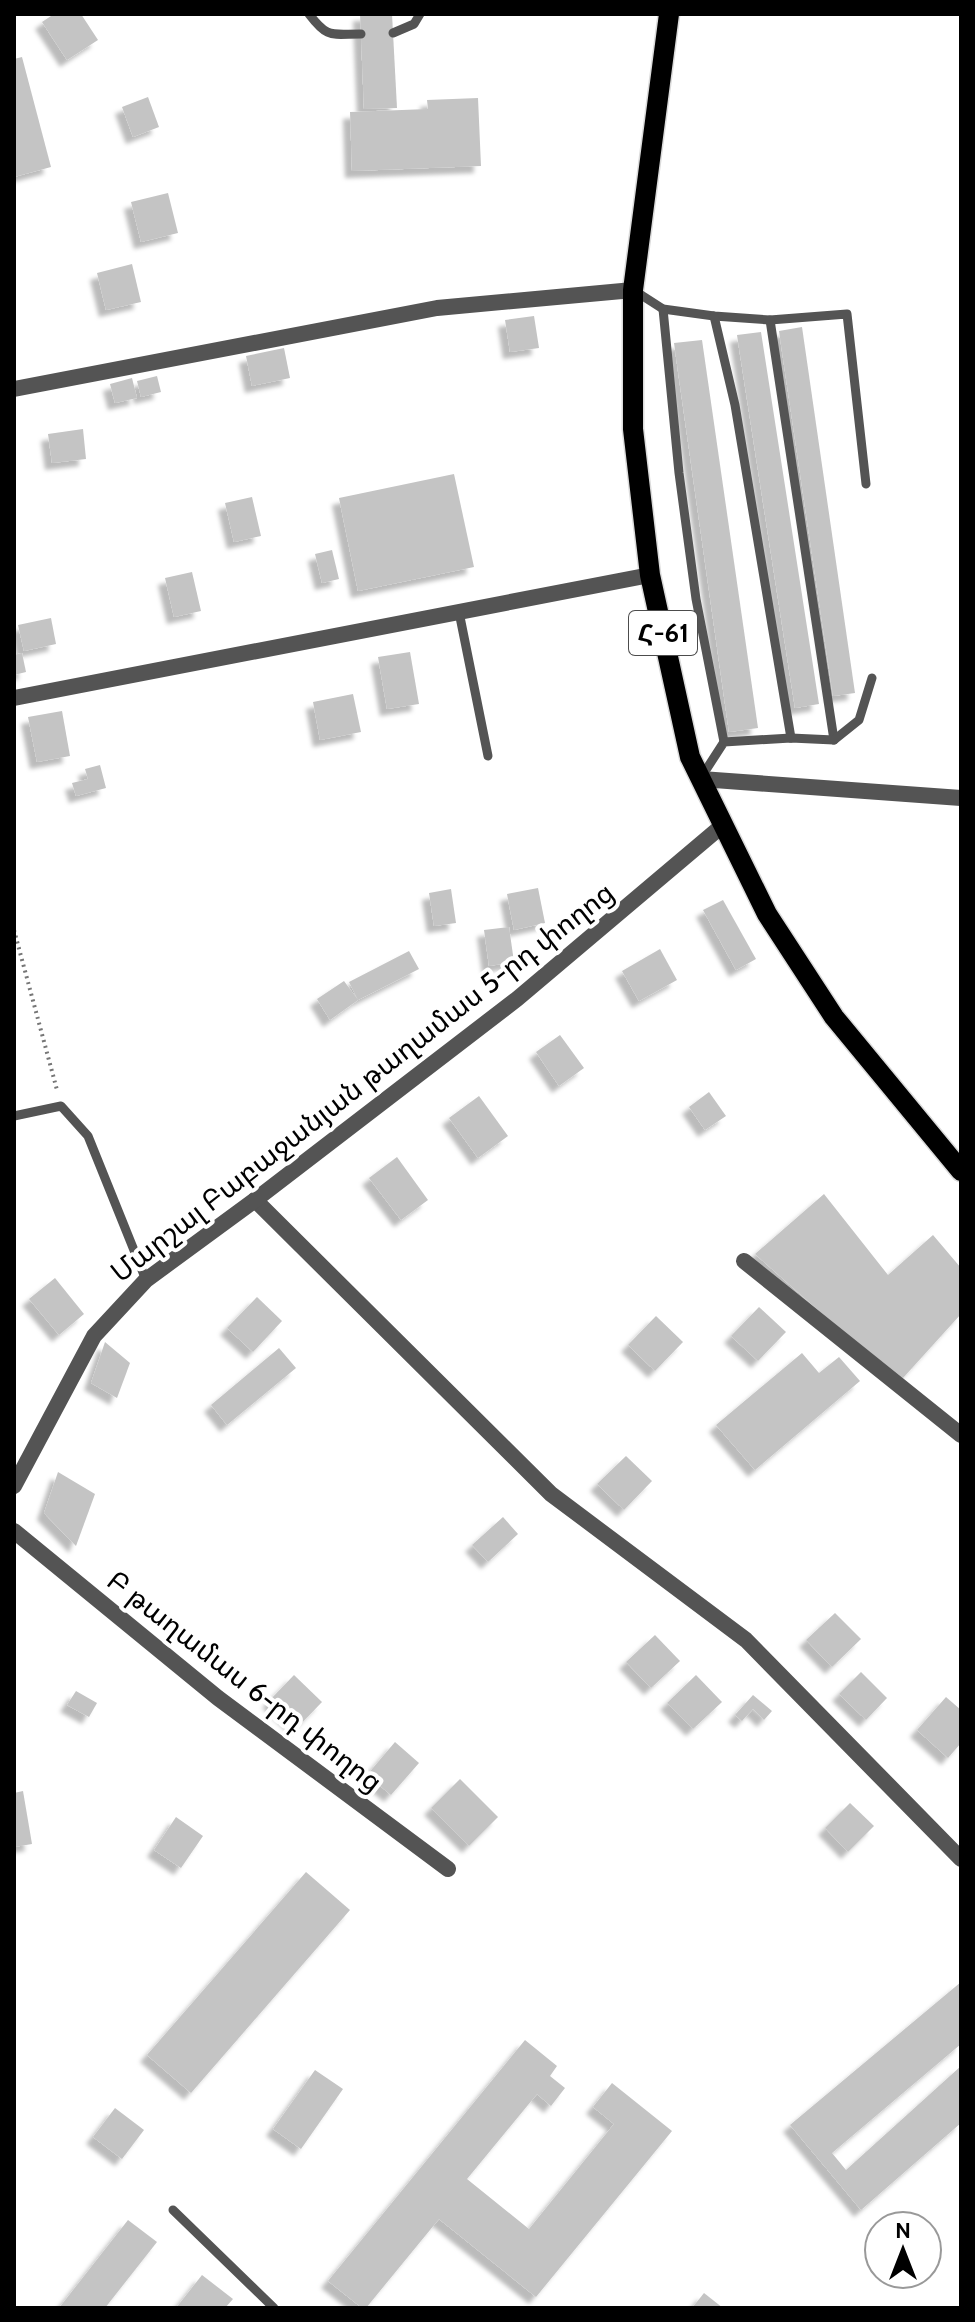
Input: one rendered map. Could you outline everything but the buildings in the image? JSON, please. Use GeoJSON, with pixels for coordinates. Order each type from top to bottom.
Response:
{"type":"FeatureCollection","features":[{"type":"Feature","properties":{"kind":"main road","name":"Հ-61"},"geometry":{"type":"LineString","coordinates":[[669,14],[633,290],[633,429],[650,575],[690,757],[767,914],[834,1017],[961,1171]]}},
{"type":"Feature","properties":{"kind":"street"},"geometry":{"type":"LineString","coordinates":[[14,389],[437,308],[633,290]]}},
{"type":"Feature","properties":{"kind":"street"},"geometry":{"type":"LineString","coordinates":[[14,698],[650,575]]}},
{"type":"Feature","properties":{"kind":"street"},"geometry":{"type":"LineString","coordinates":[[701,779],[961,798]]}},
{"type":"Feature","properties":{"kind":"street","name":"Մարշալ Բաբաջանյան թաղամաս 5-րդ փողոց"},"geometry":{"type":"LineString","coordinates":[[14,1486],[94,1336],[146,1280],[517,999],[723,825]]}},
{"type":"Feature","properties":{"kind":"street"},"geometry":{"type":"LineString","coordinates":[[255,1200],[551,1494],[746,1640],[961,1859]]}},
{"type":"Feature","properties":{"kind":"street"},"geometry":{"type":"LineString","coordinates":[[744,1261],[961,1435]]}},
{"type":"Feature","properties":{"kind":"street","name":"Բ թաղամաս 6-րդ փողոց"},"geometry":{"type":"LineString","coordinates":[[14,1531],[218,1698],[448,1869]]}},
{"type":"Feature","properties":{"kind":"lane"},"geometry":{"type":"LineString","coordinates":[[309,14],[321,31],[361,34]]}},
{"type":"Feature","properties":{"kind":"lane"},"geometry":{"type":"LineString","coordinates":[[393,33],[414,24],[420,14]]}},
{"type":"Feature","properties":{"kind":"lane"},"geometry":{"type":"LineString","coordinates":[[633,290],[663,309],[714,316],[770,320],[847,314],[866,484]]}},
{"type":"Feature","properties":{"kind":"lane"},"geometry":{"type":"LineString","coordinates":[[663,309],[679,473],[696,599],[724,742],[701,779]]}},
{"type":"Feature","properties":{"kind":"lane"},"geometry":{"type":"LineString","coordinates":[[714,316],[735,405],[791,738]]}},
{"type":"Feature","properties":{"kind":"lane"},"geometry":{"type":"LineString","coordinates":[[770,320],[834,740]]}},
{"type":"Feature","properties":{"kind":"lane"},"geometry":{"type":"LineString","coordinates":[[459,612],[488,756]]}},
{"type":"Feature","properties":{"kind":"lane"},"geometry":{"type":"LineString","coordinates":[[724,742],[791,738],[834,740],[859,720],[872,678]]}},
{"type":"Feature","properties":{"kind":"lane"},"geometry":{"type":"LineString","coordinates":[[14,1116],[61,1106],[88,1136],[146,1280]]}},
{"type":"Feature","properties":{"kind":"lane"},"geometry":{"type":"LineString","coordinates":[[173,2210],[274,2308]]}},
{"type":"Feature","properties":{"kind":"path"},"geometry":{"type":"LineString","coordinates":[[14,930],[61,1106]]}}]}
